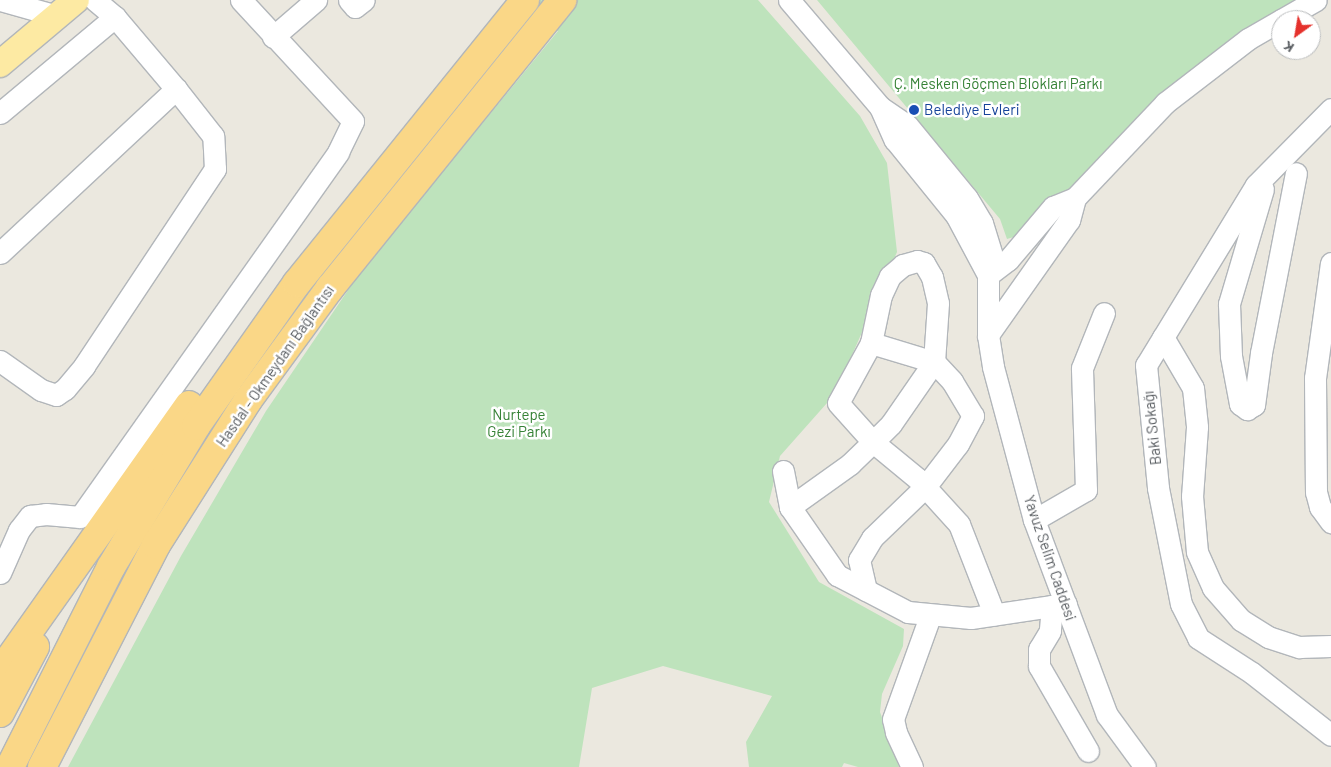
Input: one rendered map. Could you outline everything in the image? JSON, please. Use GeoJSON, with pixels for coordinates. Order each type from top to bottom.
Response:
{"type":"FeatureCollection","features":[{"type":"Feature","properties":{"kind":"highway","name":"Hasdal - Okmeydanı Bağlantısı"},"geometry":{"type":"LineString","coordinates":[[10,767],[86,614],[144,509],[230,375],[298,283],[525,0]]}},
{"type":"Feature","properties":{"kind":"highway","name":"Hasdal - Okmeydanı Bağlantısı"},"geometry":{"type":"LineString","coordinates":[[42,767],[156,545],[248,400],[330,288],[562,0]]}},
{"type":"Feature","properties":{"kind":"highway"},"geometry":{"type":"LineString","coordinates":[[0,672],[229,351],[264,311],[298,283]]}},
{"type":"Feature","properties":{"kind":"highway"},"geometry":{"type":"LineString","coordinates":[[0,713],[75,568]]}},
{"type":"Feature","properties":{"kind":"main road"},"geometry":{"type":"LineString","coordinates":[[0,64],[66,8]]}},
{"type":"Feature","properties":{"kind":"street"},"geometry":{"type":"LineString","coordinates":[[0,0],[66,8]]}},
{"type":"Feature","properties":{"kind":"street"},"geometry":{"type":"LineString","coordinates":[[0,361],[41,390],[56,395],[65,389],[84,366],[215,169],[213,136],[115,17],[96,0]]}},
{"type":"Feature","properties":{"kind":"street"},"geometry":{"type":"LineString","coordinates":[[0,573],[19,530],[30,516],[46,514],[80,517],[338,152],[353,121],[242,0]]}},
{"type":"Feature","properties":{"kind":"street"},"geometry":{"type":"LineString","coordinates":[[273,36],[316,0]]}},
{"type":"Feature","properties":{"kind":"street"},"geometry":{"type":"LineString","coordinates":[[349,0],[355,7],[364,0]]}},
{"type":"Feature","properties":{"kind":"street","name":"Yavuz Selim Caddesi"},"geometry":{"type":"LineString","coordinates":[[789,0],[880,107],[895,140],[956,215],[988,274]]}},
{"type":"Feature","properties":{"kind":"street"},"geometry":{"type":"LineString","coordinates":[[1298,10],[1316,0]]}},
{"type":"Feature","properties":{"kind":"street"},"geometry":{"type":"LineString","coordinates":[[0,113],[115,17]]}},
{"type":"Feature","properties":{"kind":"street"},"geometry":{"type":"LineString","coordinates":[[988,274],[1008,260],[1030,230],[1053,208],[1075,198],[1165,103],[1248,39],[1271,26]]}},
{"type":"Feature","properties":{"kind":"street"},"geometry":{"type":"LineString","coordinates":[[0,253],[176,89]]}},
{"type":"Feature","properties":{"kind":"street","name":"Yavuz Selim Caddesi"},"geometry":{"type":"LineString","coordinates":[[880,107],[908,125],[952,178],[982,223],[989,240],[991,253],[988,274],[988,335],[1034,520],[1059,605],[1107,715],[1145,767]]}},
{"type":"Feature","properties":{"kind":"street","name":"Baki Sokağı"},"geometry":{"type":"LineString","coordinates":[[1331,109],[1256,185],[1146,365],[1158,488],[1181,604],[1198,638],[1252,673],[1331,735]]}},
{"type":"Feature","properties":{"kind":"street"},"geometry":{"type":"LineString","coordinates":[[1269,172],[1229,304],[1231,356],[1240,404],[1247,409],[1254,405],[1261,354],[1296,173]]}},
{"type":"Feature","properties":{"kind":"street"},"geometry":{"type":"LineString","coordinates":[[988,335],[1038,267],[1069,220],[1075,198]]}},
{"type":"Feature","properties":{"kind":"street"},"geometry":{"type":"LineString","coordinates":[[989,240],[1004,246],[1030,230]]}},
{"type":"Feature","properties":{"kind":"street"},"geometry":{"type":"LineString","coordinates":[[790,507],[850,464],[873,442],[891,424],[934,362],[938,303],[932,277],[924,264],[917,261],[903,265],[890,276],[881,295],[871,344],[838,403],[873,442],[925,487],[959,524],[994,614]]}},
{"type":"Feature","properties":{"kind":"street"},"geometry":{"type":"LineString","coordinates":[[1331,263],[1316,492],[1320,507],[1331,522]]}},
{"type":"Feature","properties":{"kind":"street"},"geometry":{"type":"LineString","coordinates":[[988,274],[1006,279],[1038,267]]}},
{"type":"Feature","properties":{"kind":"street"},"geometry":{"type":"LineString","coordinates":[[1034,520],[1086,490],[1082,368],[1104,313]]}},
{"type":"Feature","properties":{"kind":"street"},"geometry":{"type":"LineString","coordinates":[[1163,337],[1193,388],[1197,427],[1192,496],[1197,552],[1213,588],[1241,620],[1268,637],[1299,647],[1331,646]]}},
{"type":"Feature","properties":{"kind":"street"},"geometry":{"type":"LineString","coordinates":[[866,590],[859,560],[872,538],[925,487],[958,444],[973,416],[952,381],[934,362],[871,344]]}},
{"type":"Feature","properties":{"kind":"street"},"geometry":{"type":"LineString","coordinates":[[783,471],[790,507],[837,575],[908,612],[930,616],[971,618],[1059,605],[1050,631],[1039,649],[1039,666],[1088,751]]}},
{"type":"Feature","properties":{"kind":"street"},"geometry":{"type":"LineString","coordinates":[[912,767],[896,732],[893,719],[930,616]]}},
{"type":"Feature","properties":{"kind":"green space","name":"Nurtepe Gezi Parkı"},"geometry":{"type":"Polygon","coordinates":[[[505,0],[758,0],[860,116],[887,163],[897,252],[835,394],[780,456],[769,502],[819,582],[904,629],[903,646],[882,694],[880,712],[899,767],[858,767],[844,763],[842,767],[749,767],[746,742],[772,696],[663,666],[592,688],[579,767],[68,767],[181,556],[266,411],[361,271],[558,31],[505,0]]]}},
{"type":"Feature","properties":{"kind":"green space","name":"Ç. Mesken Göçmen Blokları Parkı"},"geometry":{"type":"Polygon","coordinates":[[[817,0],[1321,0],[1297,10],[1271,10],[1271,21],[1238,35],[1017,236],[1007,239],[1000,219],[817,0]]]}},
{"type":"Feature","properties":{"kind":"place","name":"Belediye Evleri"},"geometry":{"type":"Point","coordinates":[914,110]}}]}
